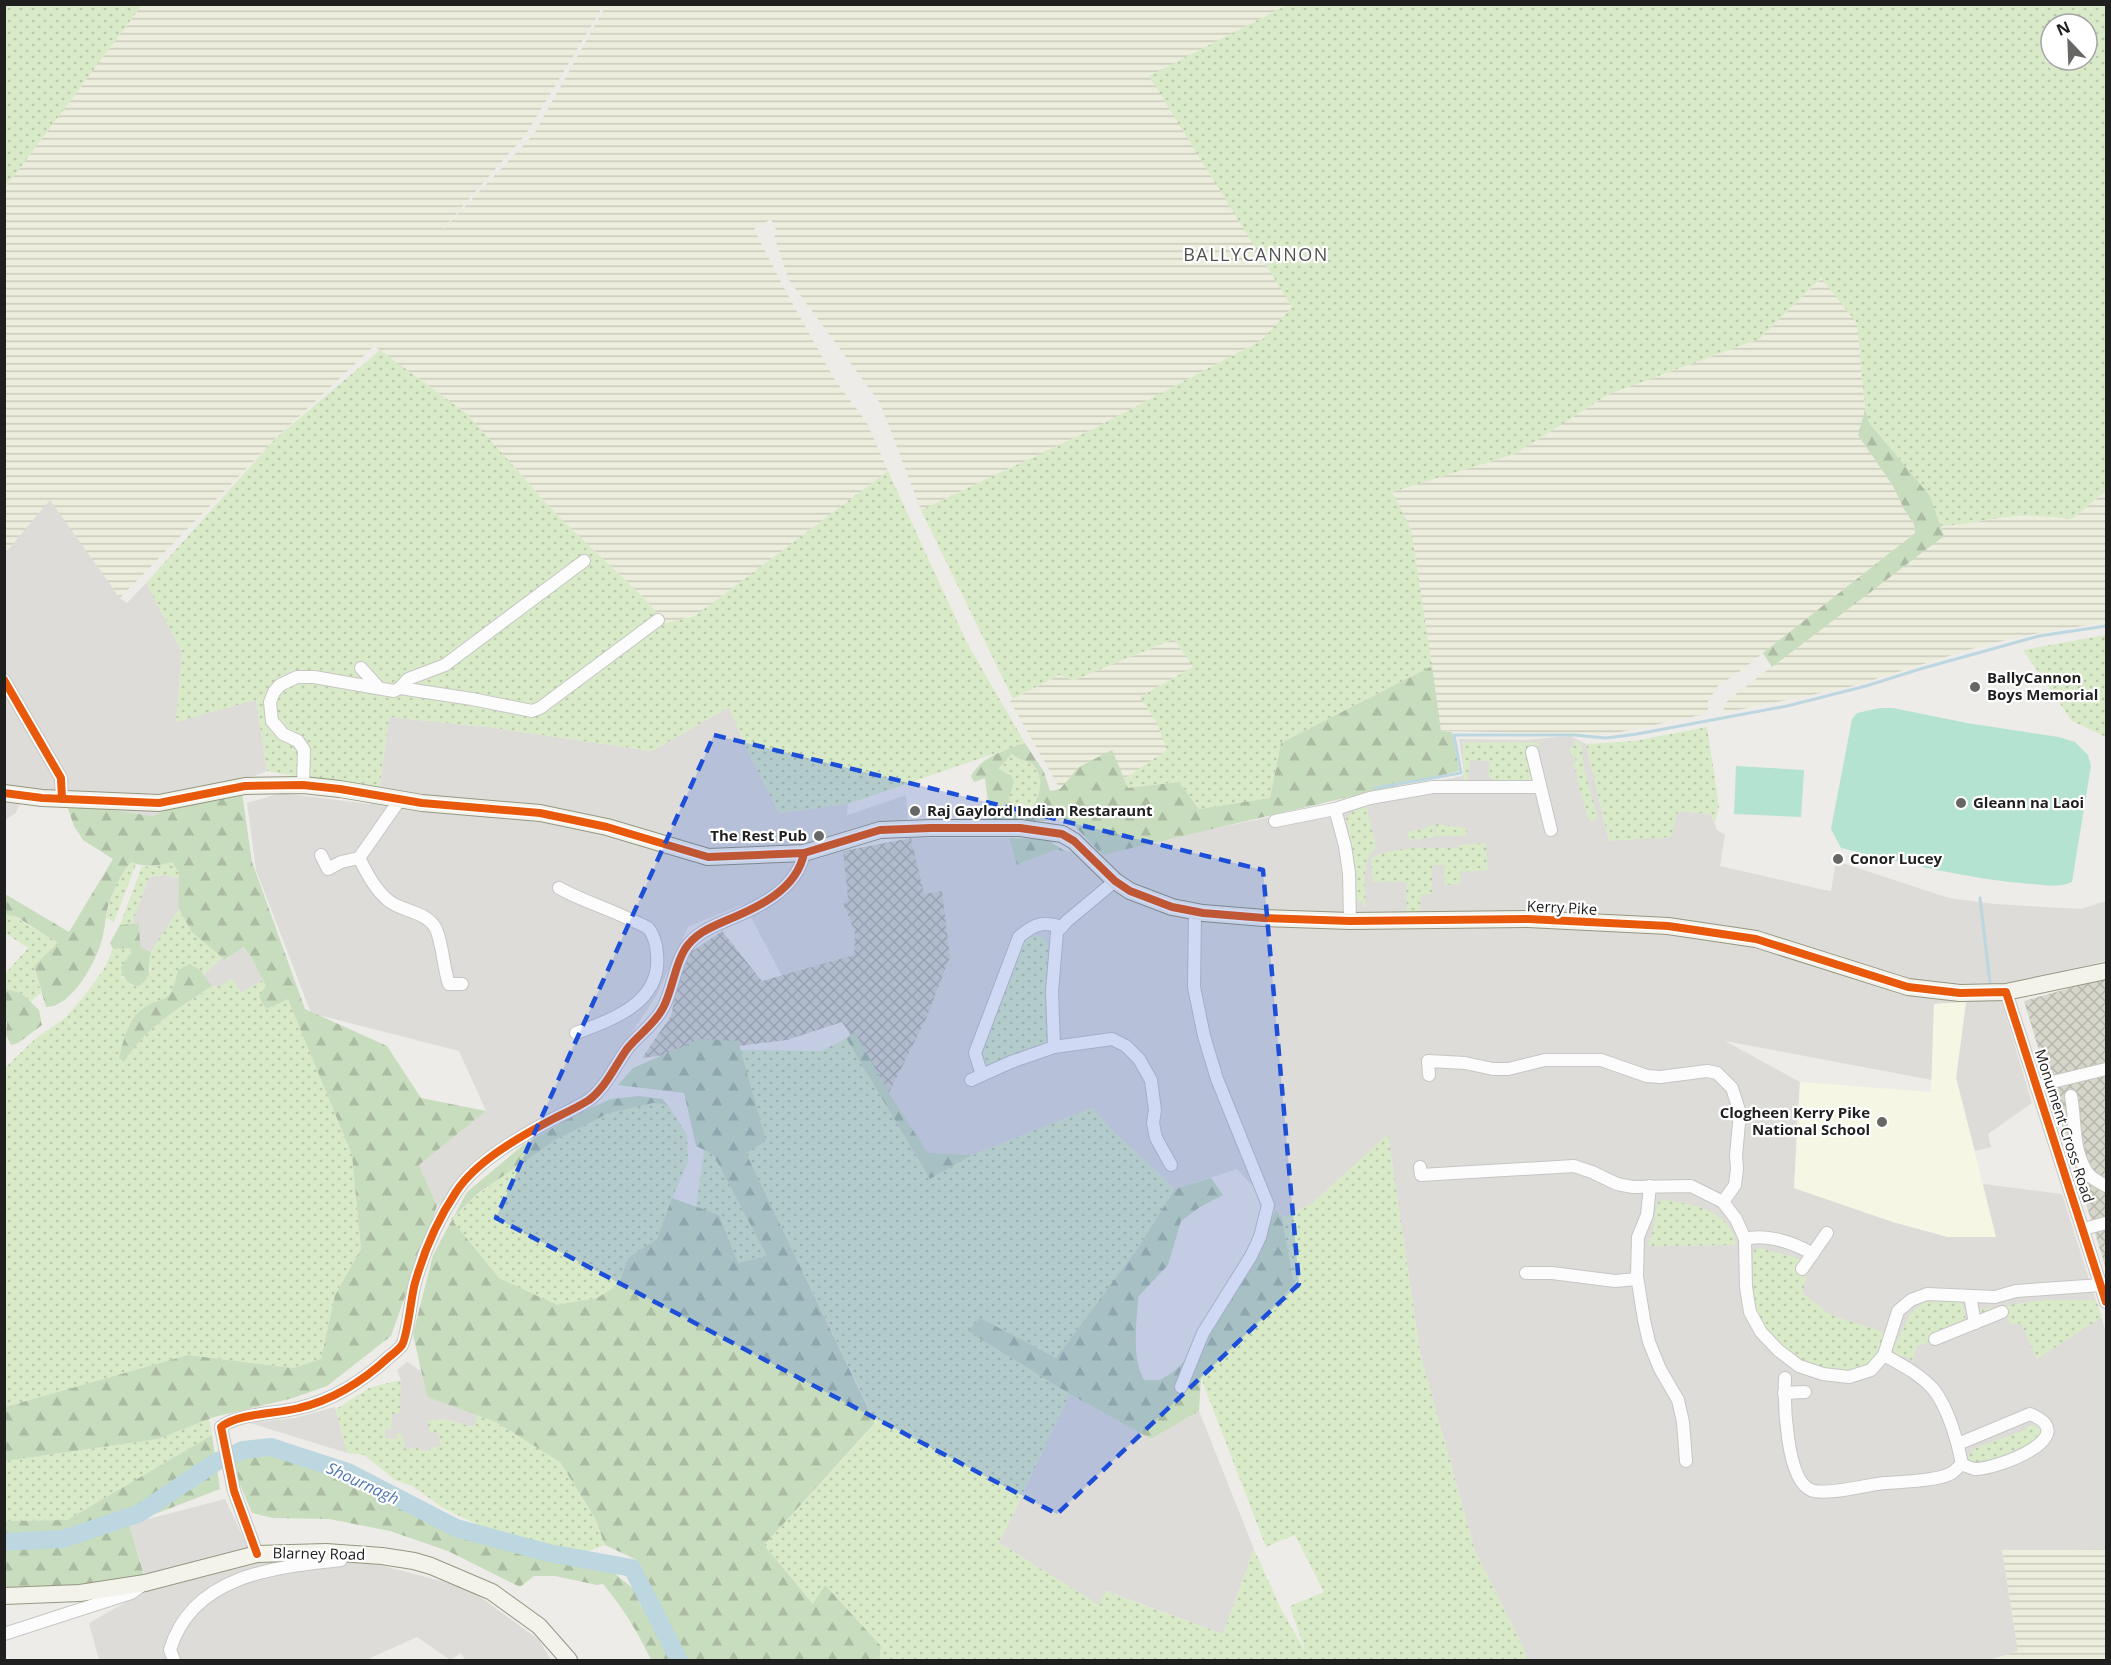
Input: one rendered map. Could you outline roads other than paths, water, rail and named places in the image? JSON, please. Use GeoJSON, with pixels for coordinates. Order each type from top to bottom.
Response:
{"type":"FeatureCollection","features":[{"type":"Feature","properties":{"kind":"street"},"geometry":{"type":"LineString","coordinates":[[303,785],[304,750],[298,741],[283,734],[272,721],[270,702],[274,692],[288,680],[314,677],[394,691],[408,679],[445,665],[584,561]]}},
{"type":"Feature","properties":{"kind":"street"},"geometry":{"type":"LineString","coordinates":[[400,688],[532,711],[540,708],[658,620]]}},
{"type":"Feature","properties":{"kind":"street"},"geometry":{"type":"LineString","coordinates":[[362,668],[379,688]]}},
{"type":"Feature","properties":{"kind":"street"},"geometry":{"type":"LineString","coordinates":[[4,680],[61,778],[62,799]]}},
{"type":"Feature","properties":{"kind":"street"},"geometry":{"type":"LineString","coordinates":[[1532,752],[1551,830]]}},
{"type":"Feature","properties":{"kind":"street","name":"Kerry Pike"},"geometry":{"type":"LineString","coordinates":[[4,793],[62,799],[159,803],[245,786],[303,785],[401,798],[422,803],[540,813],[607,827],[708,856],[804,853],[880,830],[1020,828],[1062,834],[1074,841],[1115,880],[1139,896],[1172,907],[1195,911],[1350,921],[1528,919],[1668,926],[1756,939],[1908,987],[1960,993],[2006,992],[2106,971]]}},
{"type":"Feature","properties":{"kind":"street"},"geometry":{"type":"LineString","coordinates":[[1275,821],[1335,809],[1370,798],[1433,787],[1539,787]]}},
{"type":"Feature","properties":{"kind":"street"},"geometry":{"type":"LineString","coordinates":[[321,855],[328,869],[341,862],[359,858],[401,798]]}},
{"type":"Feature","properties":{"kind":"street"},"geometry":{"type":"LineString","coordinates":[[1335,809],[1345,846],[1349,873],[1350,921]]}},
{"type":"Feature","properties":{"kind":"street"},"geometry":{"type":"LineString","coordinates":[[257,1554],[238,1504],[221,1427],[237,1419],[278,1413],[323,1402],[368,1375],[402,1344],[415,1283],[425,1252],[457,1190],[499,1151],[535,1128],[590,1099],[609,1078],[628,1048],[647,1030],[662,1009],[671,988],[676,966],[686,948],[699,933],[777,894],[796,876],[804,853]]}},
{"type":"Feature","properties":{"kind":"street"},"geometry":{"type":"LineString","coordinates":[[359,858],[371,880],[386,899],[399,908],[427,919],[435,928],[449,984],[462,984]]}},
{"type":"Feature","properties":{"kind":"street"},"geometry":{"type":"LineString","coordinates":[[1054,1047],[1052,991],[1057,932],[1115,880]]}},
{"type":"Feature","properties":{"kind":"street"},"geometry":{"type":"LineString","coordinates":[[559,888],[649,929],[657,946],[658,966],[648,993],[636,1004],[605,1023],[576,1033]]}},
{"type":"Feature","properties":{"kind":"street"},"geometry":{"type":"LineString","coordinates":[[1180,1387],[1203,1333],[1260,1238],[1268,1205],[1256,1171],[1232,1119],[1204,1036],[1194,987],[1195,911]]}},
{"type":"Feature","properties":{"kind":"street"},"geometry":{"type":"LineString","coordinates":[[1062,927],[1048,923],[1030,927],[1019,937],[975,1053],[977,1077],[1054,1047],[1112,1039],[1126,1046],[1139,1059],[1151,1080],[1156,1138],[1171,1165]]}},
{"type":"Feature","properties":{"kind":"street"},"geometry":{"type":"LineString","coordinates":[[658,966],[676,966]]}},
{"type":"Feature","properties":{"kind":"street","name":"Monument Cross Road"},"geometry":{"type":"LineString","coordinates":[[2006,992],[2106,1302]]}},
{"type":"Feature","properties":{"kind":"street"},"geometry":{"type":"LineString","coordinates":[[1429,1075],[1428,1061],[1508,1069],[1545,1060],[1560,1059],[1601,1060],[1632,1072],[1660,1077],[1707,1071],[1717,1073],[1732,1088],[1740,1119],[1735,1185],[1723,1202]]}},
{"type":"Feature","properties":{"kind":"street"},"geometry":{"type":"LineString","coordinates":[[2036,1086],[2106,1069]]}},
{"type":"Feature","properties":{"kind":"street"},"geometry":{"type":"LineString","coordinates":[[2071,1096],[2067,1116],[2087,1172],[2106,1186]]}},
{"type":"Feature","properties":{"kind":"street"},"geometry":{"type":"LineString","coordinates":[[1420,1167],[1421,1175],[1428,1175],[1574,1166],[1617,1184],[1633,1187],[1691,1186],[1723,1202],[1736,1219],[1745,1239],[1746,1287],[1750,1312],[1761,1332],[1778,1350],[1799,1366],[1823,1374],[1849,1377],[1871,1370],[1884,1355],[1898,1311],[1911,1300],[1928,1294],[1995,1297],[2016,1291],[2101,1285]]}},
{"type":"Feature","properties":{"kind":"street"},"geometry":{"type":"LineString","coordinates":[[1650,1186],[1647,1215],[1638,1237],[1637,1279],[1649,1342],[1660,1369],[1678,1400],[1683,1422],[1686,1461]]}},
{"type":"Feature","properties":{"kind":"street"},"geometry":{"type":"LineString","coordinates":[[2083,1229],[2106,1223]]}},
{"type":"Feature","properties":{"kind":"street"},"geometry":{"type":"LineString","coordinates":[[1802,1269],[1827,1233]]}},
{"type":"Feature","properties":{"kind":"street"},"geometry":{"type":"LineString","coordinates":[[1745,1239],[1759,1236],[1794,1244],[1813,1254]]}},
{"type":"Feature","properties":{"kind":"street"},"geometry":{"type":"LineString","coordinates":[[1526,1273],[1552,1273],[1615,1281],[1637,1279]]}},
{"type":"Feature","properties":{"kind":"street"},"geometry":{"type":"LineString","coordinates":[[1970,1296],[1976,1323]]}},
{"type":"Feature","properties":{"kind":"street"},"geometry":{"type":"LineString","coordinates":[[1935,1339],[2002,1312]]}},
{"type":"Feature","properties":{"kind":"street"},"geometry":{"type":"LineString","coordinates":[[1884,1355],[1906,1367],[1935,1391],[1958,1444],[1962,1464]]}},
{"type":"Feature","properties":{"kind":"street"},"geometry":{"type":"LineString","coordinates":[[1785,1378],[1786,1422],[1791,1456],[1804,1486],[1813,1491],[1833,1492],[1861,1486],[1934,1477],[1953,1473],[1962,1464]]}},
{"type":"Feature","properties":{"kind":"street"},"geometry":{"type":"LineString","coordinates":[[1784,1393],[1805,1392]]}},
{"type":"Feature","properties":{"kind":"street"},"geometry":{"type":"LineString","coordinates":[[1958,1444],[2030,1414],[2045,1422],[2048,1427],[2045,1439],[2029,1452],[2014,1459],[1984,1468],[1972,1469],[1962,1464]]}},
{"type":"Feature","properties":{"kind":"street"},"geometry":{"type":"LineString","coordinates":[[174,1660],[170,1650],[174,1634],[195,1605],[216,1589],[262,1572],[341,1560],[341,1553]]}},
{"type":"Feature","properties":{"kind":"street","name":"Blarney Road"},"geometry":{"type":"LineString","coordinates":[[4,1596],[80,1593],[145,1583],[257,1554],[341,1553],[382,1556],[414,1561],[452,1573],[492,1592],[539,1626],[568,1660]]}},
{"type":"Feature","properties":{"kind":"street"},"geometry":{"type":"LineString","coordinates":[[4,1634],[131,1593],[145,1583]]}},
{"type":"Feature","properties":{"kind":"waterway"},"geometry":{"type":"LineString","coordinates":[[1375,788],[1461,773],[1454,735],[1574,735],[1606,738],[1637,734],[1787,706],[1866,686],[2039,636],[2106,626]]}},
{"type":"Feature","properties":{"kind":"waterway"},"geometry":{"type":"LineString","coordinates":[[1980,898],[1990,983]]}},
{"type":"Feature","properties":{"kind":"waterway","name":"Shournagh"},"geometry":{"type":"LineString","coordinates":[[4,1542],[63,1539],[140,1513],[216,1462],[243,1450],[271,1447],[348,1472],[456,1528],[549,1553],[632,1568],[679,1660]]}},
{"type":"Feature","properties":{"kind":"place","name":"BallyCannon Boys Memorial"},"geometry":{"type":"Point","coordinates":[1975,687]}},
{"type":"Feature","properties":{"kind":"place","name":"Gleann na Laoi"},"geometry":{"type":"Point","coordinates":[1961,803]}},
{"type":"Feature","properties":{"kind":"place","name":"Raj Gaylord Indian Restaraunt"},"geometry":{"type":"Point","coordinates":[915,811]}},
{"type":"Feature","properties":{"kind":"place","name":"The Rest Pub"},"geometry":{"type":"Point","coordinates":[819,836]}},
{"type":"Feature","properties":{"kind":"place","name":"Conor Lucey"},"geometry":{"type":"Point","coordinates":[1838,859]}},
{"type":"Feature","properties":{"kind":"place","name":"Clogheen Kerry Pike National School"},"geometry":{"type":"Point","coordinates":[1882,1122]}},
{"type":"Feature","properties":{"kind":"district","name":"BALLYCANNON"},"geometry":{"type":"Point","coordinates":[1256,255]}}]}
